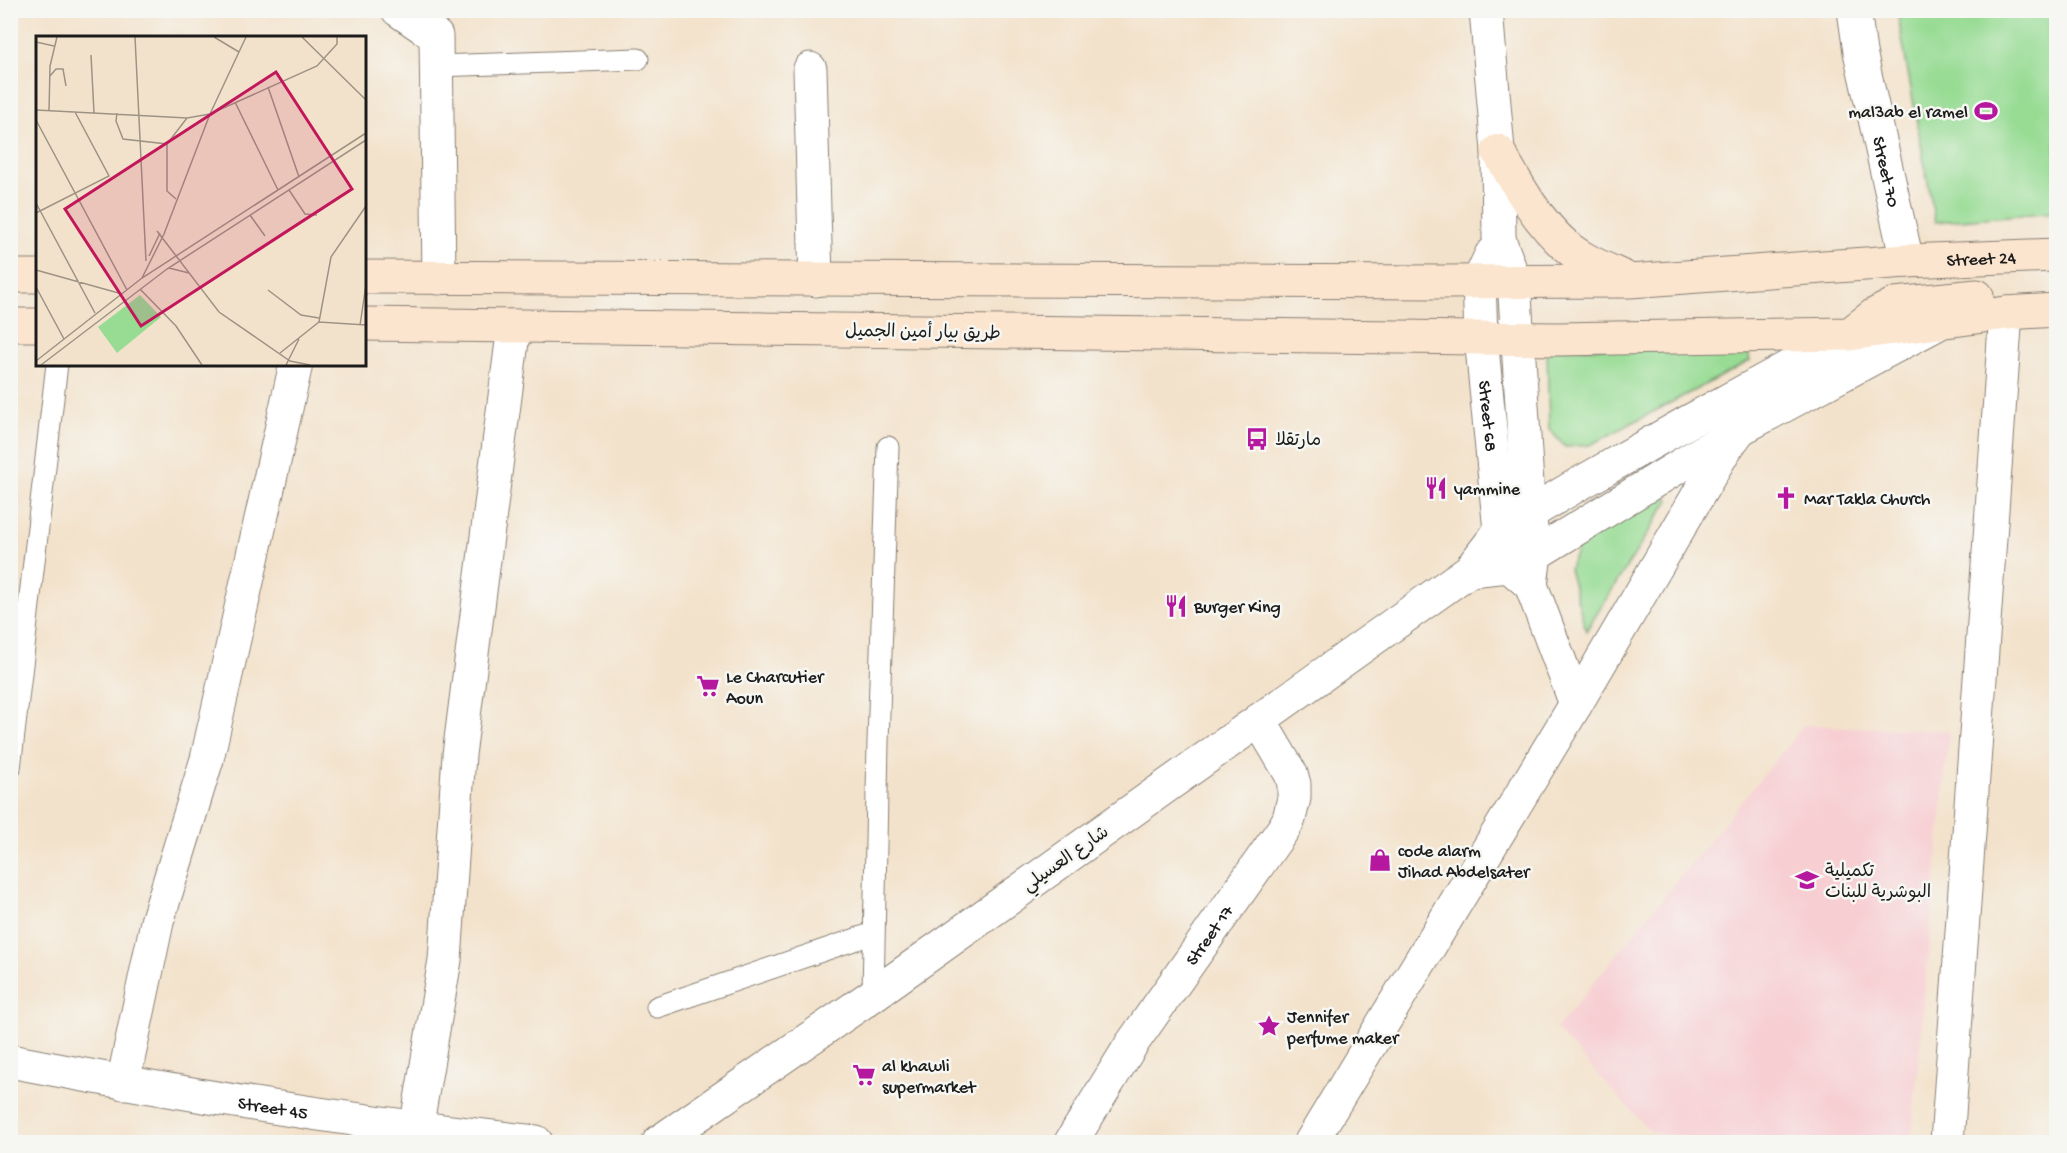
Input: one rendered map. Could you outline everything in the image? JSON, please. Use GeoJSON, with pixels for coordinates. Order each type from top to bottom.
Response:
{"type":"FeatureCollection","features":[{"type":"Feature","properties":{"kind":"main road"},"geometry":{"type":"LineString","coordinates":[[1498,151],[1536,212],[1566,246],[1593,264],[1630,280]]}},
{"type":"Feature","properties":{"kind":"main road","name":"Street 24"},"geometry":{"type":"LineString","coordinates":[[1479,281],[1630,280],[1907,261],[2056,255]]}},
{"type":"Feature","properties":{"kind":"main road"},"geometry":{"type":"LineString","coordinates":[[10,276],[36,276]]}},
{"type":"Feature","properties":{"kind":"main road"},"geometry":{"type":"LineString","coordinates":[[366,277],[1479,281]]}},
{"type":"Feature","properties":{"kind":"main road"},"geometry":{"type":"LineString","coordinates":[[1849,334],[1874,315],[1895,304],[1923,300],[2056,306]]}},
{"type":"Feature","properties":{"kind":"main road"},"geometry":{"type":"LineString","coordinates":[[2006,313],[2056,306]]}},
{"type":"Feature","properties":{"kind":"main road","name":"طريق بيار أمين الجميل"},"geometry":{"type":"LineString","coordinates":[[366,324],[1557,339],[1849,334],[2006,313]]}},
{"type":"Feature","properties":{"kind":"main road"},"geometry":{"type":"LineString","coordinates":[[10,324],[36,324]]}},
{"type":"Feature","properties":{"kind":"street"},"geometry":{"type":"LineString","coordinates":[[398,10],[436,36],[439,278]]}},
{"type":"Feature","properties":{"kind":"street","name":"Street 68"},"geometry":{"type":"LineString","coordinates":[[1486,10],[1498,151],[1499,239],[1514,280],[1529,515],[1525,568]]}},
{"type":"Feature","properties":{"kind":"street","name":"Street 70"},"geometry":{"type":"LineString","coordinates":[[1854,10],[1860,52],[1907,261]]}},
{"type":"Feature","properties":{"kind":"street"},"geometry":{"type":"LineString","coordinates":[[810,69],[816,280]]}},
{"type":"Feature","properties":{"kind":"street","name":"Street 68"},"geometry":{"type":"LineString","coordinates":[[1499,239],[1479,281],[1481,337],[1500,531],[1525,568],[1576,704]]}},
{"type":"Feature","properties":{"kind":"street"},"geometry":{"type":"LineString","coordinates":[[1947,1143],[2006,313]]}},
{"type":"Feature","properties":{"kind":"street"},"geometry":{"type":"LineString","coordinates":[[1525,568],[1740,429],[1941,322]]}},
{"type":"Feature","properties":{"kind":"street"},"geometry":{"type":"LineString","coordinates":[[416,1129],[445,960],[459,755],[514,327]]}},
{"type":"Feature","properties":{"kind":"street","name":"شارع العسيلي"},"geometry":{"type":"LineString","coordinates":[[659,1143],[1470,570],[1500,531],[1678,427],[1849,334]]}},
{"type":"Feature","properties":{"kind":"street"},"geometry":{"type":"LineString","coordinates":[[123,1083],[157,922],[207,759],[296,366]]}},
{"type":"Feature","properties":{"kind":"street"},"geometry":{"type":"LineString","coordinates":[[1311,1143],[1576,704],[1724,451],[1740,429]]}},
{"type":"Feature","properties":{"kind":"street","name":"شارع العسيلي"},"geometry":{"type":"LineString","coordinates":[[1470,570],[1525,568]]}},
{"type":"Feature","properties":{"kind":"street","name":"Street 17"},"geometry":{"type":"LineString","coordinates":[[1071,1143],[1133,1042],[1289,819],[1294,798],[1291,774],[1259,720]]}},
{"type":"Feature","properties":{"kind":"street","name":"Street 45"},"geometry":{"type":"LineString","coordinates":[[10,1061],[123,1083],[416,1129],[536,1143]]}},
{"type":"Feature","properties":{"kind":"lane"},"geometry":{"type":"LineString","coordinates":[[436,66],[638,59]]}},
{"type":"Feature","properties":{"kind":"lane"},"geometry":{"type":"LineString","coordinates":[[10,768],[19,620],[57,366]]}},
{"type":"Feature","properties":{"kind":"lane"},"geometry":{"type":"LineString","coordinates":[[873,994],[888,447]]}},
{"type":"Feature","properties":{"kind":"lane"},"geometry":{"type":"LineString","coordinates":[[657,1007],[874,933]]}},
{"type":"Feature","properties":{"kind":"shaded area","name":"تكميلية البوشرية للبنات"},"geometry":{"type":"Polygon","coordinates":[[[1804,725],[1949,731],[1911,1142],[1711,1142],[1651,1132],[1556,1029],[1804,725]]]}},
{"type":"Feature","properties":{"kind":"green space","name":"mal3ab el ramel"},"geometry":{"type":"Polygon","coordinates":[[[1897,11],[2056,11],[2056,212],[1935,222],[1897,11]]]}},
{"type":"Feature","properties":{"kind":"green space"},"geometry":{"type":"Polygon","coordinates":[[[1747,347],[1750,361],[1590,445],[1565,447],[1549,429],[1547,348],[1747,347]]]}},
{"type":"Feature","properties":{"kind":"green space"},"geometry":{"type":"Polygon","coordinates":[[[1661,493],[1669,500],[1586,631],[1569,569],[1579,547],[1661,493]]]}},
{"type":"Feature","properties":{"kind":"place","name":"mal3ab el ramel"},"geometry":{"type":"Point","coordinates":[1986,111]}},
{"type":"Feature","properties":{"kind":"place","name":"مارتقلا"},"geometry":{"type":"Point","coordinates":[1257,439]}},
{"type":"Feature","properties":{"kind":"place","name":"yammine"},"geometry":{"type":"Point","coordinates":[1436,488]}},
{"type":"Feature","properties":{"kind":"place","name":"Mar Takla Church"},"geometry":{"type":"Point","coordinates":[1786,498]}},
{"type":"Feature","properties":{"kind":"place","name":"Burger King"},"geometry":{"type":"Point","coordinates":[1176,606]}},
{"type":"Feature","properties":{"kind":"place","name":"Le Charcutier Aoun"},"geometry":{"type":"Point","coordinates":[708,686]}},
{"type":"Feature","properties":{"kind":"place","name":"code alarm Jihad Abdelsater"},"geometry":{"type":"Point","coordinates":[1380,860]}},
{"type":"Feature","properties":{"kind":"place","name":"تكميلية البوشرية للبنات"},"geometry":{"type":"Point","coordinates":[1807,880]}},
{"type":"Feature","properties":{"kind":"place","name":"Jennifer perfume maker"},"geometry":{"type":"Point","coordinates":[1269,1026]}},
{"type":"Feature","properties":{"kind":"place","name":"al khawli supermarket"},"geometry":{"type":"Point","coordinates":[864,1075]}}]}
